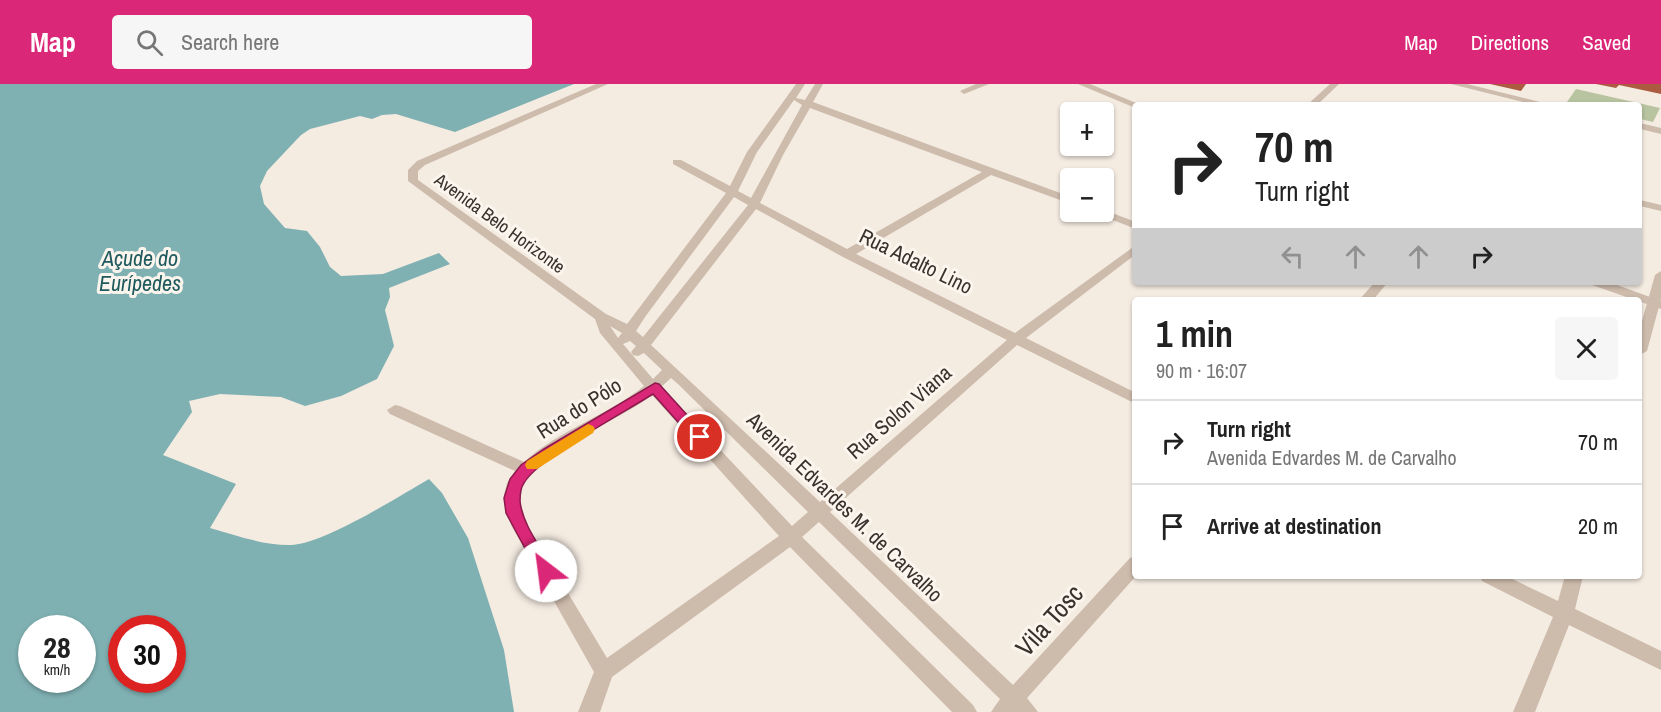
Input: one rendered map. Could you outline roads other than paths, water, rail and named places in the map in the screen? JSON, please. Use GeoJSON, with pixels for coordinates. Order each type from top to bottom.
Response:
{"type":"FeatureCollection","features":[{"type":"Feature","properties":{"kind":"street","name":"Avenida Belo Horizonte"},"geometry":{"type":"LineString","coordinates":[[601,317],[428,195],[412,181],[411,176],[413,170],[421,163],[604,84]]}},
{"type":"Feature","properties":{"kind":"street"},"geometry":{"type":"LineString","coordinates":[[618,347],[732,192],[752,152],[801,84]]}},
{"type":"Feature","properties":{"kind":"street"},"geometry":{"type":"LineString","coordinates":[[629,361],[645,345],[754,204],[778,155],[819,84]]}},
{"type":"Feature","properties":{"kind":"street"},"geometry":{"type":"LineString","coordinates":[[964,91],[985,84]]}},
{"type":"Feature","properties":{"kind":"street"},"geometry":{"type":"LineString","coordinates":[[1082,84],[1132,103]]}},
{"type":"Feature","properties":{"kind":"street"},"geometry":{"type":"LineString","coordinates":[[1315,102],[1335,84]]}},
{"type":"Feature","properties":{"kind":"street"},"geometry":{"type":"LineString","coordinates":[[1455,84],[1534,102]]}},
{"type":"Feature","properties":{"kind":"street"},"geometry":{"type":"LineString","coordinates":[[792,99],[808,102],[1060,197]]}},
{"type":"Feature","properties":{"kind":"street"},"geometry":{"type":"LineString","coordinates":[[1642,126],[1661,131]]}},
{"type":"Feature","properties":{"kind":"street"},"geometry":{"type":"LineString","coordinates":[[752,152],[778,155]]}},
{"type":"Feature","properties":{"kind":"street","name":"Rua Adalto Lino"},"geometry":{"type":"LineString","coordinates":[[677,162],[847,254],[1132,397]]}},
{"type":"Feature","properties":{"kind":"street"},"geometry":{"type":"LineString","coordinates":[[847,254],[992,170]]}},
{"type":"Feature","properties":{"kind":"street"},"geometry":{"type":"LineString","coordinates":[[1642,203],[1661,208]]}},
{"type":"Feature","properties":{"kind":"street"},"geometry":{"type":"LineString","coordinates":[[1114,218],[1132,225]]}},
{"type":"Feature","properties":{"kind":"street","name":"Rua Solon Viana"},"geometry":{"type":"LineString","coordinates":[[604,671],[791,537],[1017,338],[1132,251]]}},
{"type":"Feature","properties":{"kind":"street"},"geometry":{"type":"LineString","coordinates":[[1642,345],[1657,304],[1661,275]]}},
{"type":"Feature","properties":{"kind":"street"},"geometry":{"type":"LineString","coordinates":[[1369,297],[1379,285]]}},
{"type":"Feature","properties":{"kind":"street"},"geometry":{"type":"LineString","coordinates":[[1605,285],[1638,297]]}},
{"type":"Feature","properties":{"kind":"street"},"geometry":{"type":"LineString","coordinates":[[1642,298],[1657,304]]}},
{"type":"Feature","properties":{"kind":"street","name":"Avenida Edvardes M. de Carvalho"},"geometry":{"type":"LineString","coordinates":[[601,317],[621,325],[671,369],[1014,708]]}},
{"type":"Feature","properties":{"kind":"street"},"geometry":{"type":"LineString","coordinates":[[601,317],[605,330],[629,361],[791,537],[966,712]]}},
{"type":"Feature","properties":{"kind":"street","name":"Rua do Pólo"},"geometry":{"type":"LineString","coordinates":[[604,671],[522,531],[514,513],[512,498],[515,483],[526,469],[549,452],[655,387],[671,369]]}},
{"type":"Feature","properties":{"kind":"street"},"geometry":{"type":"LineString","coordinates":[[395,410],[526,469]]}},
{"type":"Feature","properties":{"kind":"street","name":"Vila Tosc"},"geometry":{"type":"LineString","coordinates":[[1014,708],[1132,568]]}},
{"type":"Feature","properties":{"kind":"street"},"geometry":{"type":"LineString","coordinates":[[1495,579],[1661,661]]}},
{"type":"Feature","properties":{"kind":"street"},"geometry":{"type":"LineString","coordinates":[[1524,712],[1564,613],[1573,579]]}},
{"type":"Feature","properties":{"kind":"street"},"geometry":{"type":"LineString","coordinates":[[589,712],[604,671]]}},
{"type":"Feature","properties":{"kind":"water","name":"Açude do Eurípedes"},"geometry":{"type":"Polygon","coordinates":[[[0,84],[574,84],[455,132],[396,114],[382,115],[372,119],[360,116],[310,129],[301,135],[267,171],[260,186],[264,204],[285,228],[307,231],[320,247],[330,267],[341,276],[383,274],[439,253],[450,264],[389,288],[390,297],[385,310],[394,346],[377,379],[341,396],[305,406],[281,397],[220,394],[189,401],[192,412],[163,455],[236,484],[210,528],[250,540],[282,545],[306,542],[342,528],[429,479],[442,493],[468,538],[504,650],[514,712],[0,712],[0,84]]]}}]}
